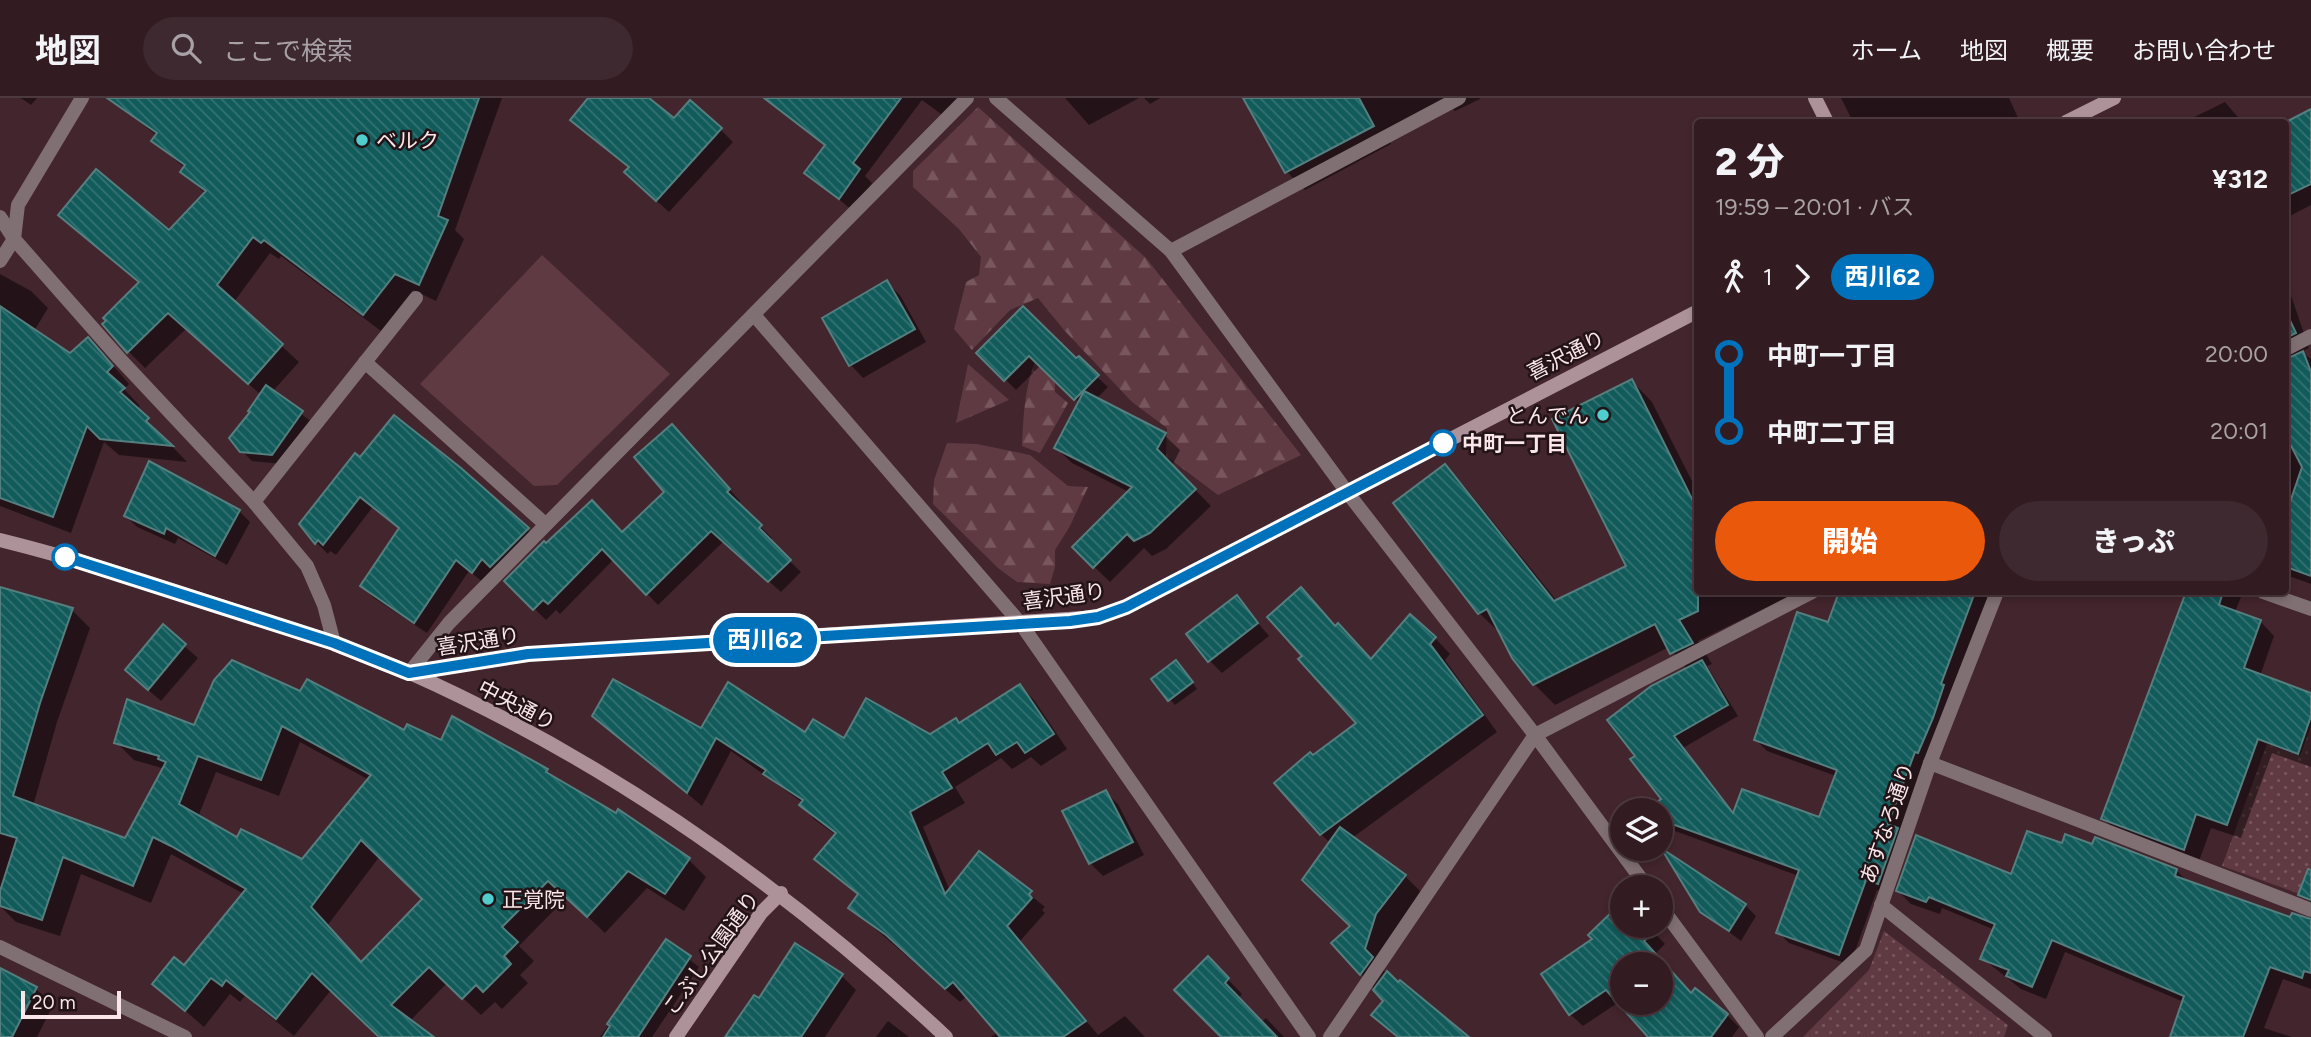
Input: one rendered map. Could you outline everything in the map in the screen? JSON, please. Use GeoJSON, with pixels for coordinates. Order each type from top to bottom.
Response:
{"type":"FeatureCollection","features":[{"type":"Feature","properties":{"kind":"street"},"geometry":{"type":"LineString","coordinates":[[0,261],[14,239],[18,205],[82,98]]}},
{"type":"Feature","properties":{"kind":"street"},"geometry":{"type":"LineString","coordinates":[[409,673],[449,623],[545,524],[755,316],[967,98]]}},
{"type":"Feature","properties":{"kind":"street"},"geometry":{"type":"LineString","coordinates":[[996,98],[1171,251],[1347,492],[1535,735],[1638,875]]}},
{"type":"Feature","properties":{"kind":"street"},"geometry":{"type":"LineString","coordinates":[[1171,251],[1459,98]]}},
{"type":"Feature","properties":{"kind":"street"},"geometry":{"type":"LineString","coordinates":[[1815,98],[1826,119]]}},
{"type":"Feature","properties":{"kind":"street"},"geometry":{"type":"LineString","coordinates":[[2092,117],[2114,98]]}},
{"type":"Feature","properties":{"kind":"street"},"geometry":{"type":"LineString","coordinates":[[0,217],[14,239],[119,358],[254,502],[307,566],[324,605],[334,643]]}},
{"type":"Feature","properties":{"kind":"street"},"geometry":{"type":"LineString","coordinates":[[254,502],[416,298]]}},
{"type":"Feature","properties":{"kind":"street","name":"喜沢通り"},"geometry":{"type":"LineString","coordinates":[[409,673],[528,654],[1098,617],[1126,607],[1694,313]]}},
{"type":"Feature","properties":{"kind":"street"},"geometry":{"type":"LineString","coordinates":[[755,316],[1021,624],[1309,1037]]}},
{"type":"Feature","properties":{"kind":"street"},"geometry":{"type":"LineString","coordinates":[[2289,347],[2311,335]]}},
{"type":"Feature","properties":{"kind":"street"},"geometry":{"type":"LineString","coordinates":[[365,362],[545,524]]}},
{"type":"Feature","properties":{"kind":"street","name":"中央通り"},"geometry":{"type":"LineString","coordinates":[[0,540],[105,568],[334,643],[409,673],[577,760],[713,844],[781,893],[879,974],[946,1037]]}},
{"type":"Feature","properties":{"kind":"street"},"geometry":{"type":"LineString","coordinates":[[1330,1037],[1535,735],[1806,595]]}},
{"type":"Feature","properties":{"kind":"street","name":"あすなろ通り"},"geometry":{"type":"LineString","coordinates":[[1772,1037],[1866,950],[1930,763],[1996,595]]}},
{"type":"Feature","properties":{"kind":"street"},"geometry":{"type":"LineString","coordinates":[[2271,595],[2311,609]]}},
{"type":"Feature","properties":{"kind":"street"},"geometry":{"type":"LineString","coordinates":[[1930,763],[2311,911]]}},
{"type":"Feature","properties":{"kind":"street","name":"こぶし公園通り"},"geometry":{"type":"LineString","coordinates":[[676,1037],[761,913],[781,893]]}},
{"type":"Feature","properties":{"kind":"street"},"geometry":{"type":"LineString","coordinates":[[1881,905],[2045,1037]]}},
{"type":"Feature","properties":{"kind":"street"},"geometry":{"type":"LineString","coordinates":[[1673,923],[1756,1037]]}},
{"type":"Feature","properties":{"kind":"street"},"geometry":{"type":"LineString","coordinates":[[0,947],[185,1037]]}},
{"type":"Feature","properties":{"kind":"green space"},"geometry":{"type":"Polygon","coordinates":[[[978,107],[1146,258],[1301,455],[1218,495],[1166,456],[1167,428],[1132,402],[1064,330],[1038,298],[1010,310],[972,350],[954,329],[966,282],[979,275],[981,257],[959,229],[913,187],[913,171],[978,107]]]}},
{"type":"Feature","properties":{"kind":"green space"},"geometry":{"type":"Polygon","coordinates":[[[542,255],[670,374],[557,485],[534,486],[420,384],[542,255]]]}},
{"type":"Feature","properties":{"kind":"green space"},"geometry":{"type":"Polygon","coordinates":[[[1046,341],[1062,342],[1068,359],[1055,376],[1055,392],[1068,403],[1040,453],[1022,446],[1030,378],[1046,341]]]}},
{"type":"Feature","properties":{"kind":"green space"},"geometry":{"type":"Polygon","coordinates":[[[968,364],[1009,400],[956,423],[968,364]]]}},
{"type":"Feature","properties":{"kind":"green space"},"geometry":{"type":"Polygon","coordinates":[[[947,443],[977,444],[1030,455],[1068,486],[1088,487],[1070,526],[1055,550],[1055,567],[1050,584],[1017,582],[998,568],[933,504],[934,480],[947,443]]]}},
{"type":"Feature","properties":{"kind":"green space"},"geometry":{"type":"Polygon","coordinates":[[[2311,726],[2311,898],[2222,866],[2267,744],[2300,756],[2311,726]]]}},
{"type":"Feature","properties":{"kind":"green space"},"geometry":{"type":"Polygon","coordinates":[[[1884,931],[2008,1025],[2004,1037],[1803,1037],[1869,970],[1884,931]]]}},
{"type":"Feature","properties":{"kind":"building"},"geometry":{"type":"Polygon","coordinates":[[[107,98],[479,98],[438,216],[448,220],[419,285],[395,274],[363,315],[264,240],[261,243],[253,237],[217,285],[283,344],[248,384],[168,313],[127,353],[102,324],[106,321],[103,318],[139,282],[58,215],[96,169],[169,230],[206,191],[180,172],[185,165],[151,141],[157,133],[107,98]]]}},
{"type":"Feature","properties":{"kind":"building"},"geometry":{"type":"Polygon","coordinates":[[[588,98],[649,98],[674,118],[690,100],[722,128],[656,201],[624,172],[629,167],[570,120],[588,98]]]}},
{"type":"Feature","properties":{"kind":"building"},"geometry":{"type":"Polygon","coordinates":[[[764,98],[901,98],[853,163],[860,169],[839,199],[804,173],[825,145],[764,98]]]}},
{"type":"Feature","properties":{"kind":"building"},"geometry":{"type":"Polygon","coordinates":[[[1243,98],[1359,98],[1374,126],[1285,173],[1243,98]]]}},
{"type":"Feature","properties":{"kind":"building"},"geometry":{"type":"Polygon","coordinates":[[[2311,109],[2311,184],[2289,195],[2289,120],[2311,109]]]}},
{"type":"Feature","properties":{"kind":"building"},"geometry":{"type":"Polygon","coordinates":[[[887,280],[915,329],[849,366],[822,318],[887,280]]]}},
{"type":"Feature","properties":{"kind":"building"},"geometry":{"type":"Polygon","coordinates":[[[0,306],[70,353],[88,337],[113,366],[107,372],[125,388],[120,392],[149,418],[146,421],[173,446],[100,439],[87,426],[53,517],[0,498],[0,306]]]}},
{"type":"Feature","properties":{"kind":"building"},"geometry":{"type":"Polygon","coordinates":[[[1023,306],[1076,358],[1079,356],[1099,375],[1074,400],[1029,356],[1004,381],[976,353],[1023,306]]]}},
{"type":"Feature","properties":{"kind":"building"},"geometry":{"type":"Polygon","coordinates":[[[2289,318],[2296,333],[2289,336],[2289,318]]]}},
{"type":"Feature","properties":{"kind":"building"},"geometry":{"type":"Polygon","coordinates":[[[2303,351],[2311,372],[2311,576],[2289,568],[2289,505],[2302,467],[2289,442],[2289,358],[2303,351]]]}},
{"type":"Feature","properties":{"kind":"building"},"geometry":{"type":"Polygon","coordinates":[[[1632,379],[1694,503],[1694,595],[1698,595],[1698,611],[1679,620],[1693,643],[1670,654],[1655,624],[1533,685],[1512,658],[1487,609],[1478,614],[1393,503],[1445,464],[1554,601],[1626,566],[1552,419],[1632,379]]]}},
{"type":"Feature","properties":{"kind":"building"},"geometry":{"type":"Polygon","coordinates":[[[266,385],[303,411],[272,455],[240,452],[229,438],[250,412],[248,411],[266,385]]]}},
{"type":"Feature","properties":{"kind":"building"},"geometry":{"type":"Polygon","coordinates":[[[1084,391],[1166,433],[1157,449],[1196,489],[1150,533],[1134,541],[1127,534],[1093,568],[1072,547],[1132,487],[1054,448],[1084,391]]]}},
{"type":"Feature","properties":{"kind":"building"},"geometry":{"type":"Polygon","coordinates":[[[394,415],[461,468],[529,528],[490,567],[482,559],[472,573],[456,560],[414,623],[360,586],[399,528],[360,497],[323,545],[318,540],[315,544],[299,524],[355,453],[360,457],[394,415]]]}},
{"type":"Feature","properties":{"kind":"building"},"geometry":{"type":"Polygon","coordinates":[[[672,424],[730,489],[727,492],[762,525],[759,528],[791,560],[768,582],[711,531],[646,595],[602,549],[548,604],[543,600],[533,610],[504,581],[544,541],[546,543],[592,500],[622,532],[664,492],[634,457],[672,424]]]}},
{"type":"Feature","properties":{"kind":"building"},"geometry":{"type":"Polygon","coordinates":[[[149,461],[240,510],[215,556],[166,528],[164,534],[124,516],[149,461]]]}},
{"type":"Feature","properties":{"kind":"building"},"geometry":{"type":"Polygon","coordinates":[[[0,587],[73,608],[40,703],[13,796],[125,838],[166,762],[158,759],[159,756],[114,743],[127,699],[194,725],[214,680],[232,660],[300,691],[307,679],[404,730],[407,724],[441,740],[452,716],[548,769],[546,772],[616,813],[618,809],[690,858],[665,894],[628,871],[587,917],[548,881],[502,927],[518,942],[504,956],[511,964],[483,992],[476,985],[462,999],[429,967],[391,1005],[434,1037],[379,1037],[312,973],[276,1019],[226,980],[222,986],[211,978],[185,1011],[152,984],[174,957],[184,965],[246,889],[171,846],[153,837],[133,886],[63,857],[42,920],[0,906],[0,891],[17,838],[0,833],[0,587]],[[282,726],[261,780],[198,756],[179,804],[237,837],[241,829],[302,859],[371,775],[282,726]],[[361,840],[311,907],[361,962],[422,899],[361,840]]]}},
{"type":"Feature","properties":{"kind":"building"},"geometry":{"type":"Polygon","coordinates":[[[1301,587],[1335,626],[1338,623],[1371,659],[1410,614],[1436,637],[1430,644],[1483,715],[1320,835],[1274,783],[1310,752],[1313,755],[1356,723],[1298,659],[1302,656],[1267,617],[1301,587]]]}},
{"type":"Feature","properties":{"kind":"building"},"geometry":{"type":"Polygon","coordinates":[[[1237,595],[1258,623],[1208,662],[1186,634],[1237,595]]]}},
{"type":"Feature","properties":{"kind":"building"},"geometry":{"type":"Polygon","coordinates":[[[1838,595],[1974,595],[1941,684],[1944,685],[1933,718],[1918,753],[1915,752],[1888,824],[1898,828],[1878,884],[1866,880],[1839,955],[1776,933],[1799,870],[1673,824],[1673,798],[1660,798],[1630,759],[1635,756],[1607,720],[1651,686],[1702,660],[1728,705],[1674,736],[1733,813],[1742,789],[1819,817],[1837,770],[1754,740],[1797,612],[1828,622],[1838,595]]]}},
{"type":"Feature","properties":{"kind":"building"},"geometry":{"type":"Polygon","coordinates":[[[2185,595],[2222,595],[2219,605],[2261,620],[2244,668],[2311,693],[2311,716],[2298,754],[2258,739],[2227,825],[2196,814],[2184,850],[2101,819],[2185,595]]]}},
{"type":"Feature","properties":{"kind":"building"},"geometry":{"type":"Polygon","coordinates":[[[163,624],[186,644],[148,690],[125,670],[163,624]]]}},
{"type":"Feature","properties":{"kind":"building"},"geometry":{"type":"Polygon","coordinates":[[[1176,660],[1193,682],[1168,701],[1151,679],[1176,660]]]}},
{"type":"Feature","properties":{"kind":"building"},"geometry":{"type":"Polygon","coordinates":[[[613,679],[701,728],[728,682],[805,732],[813,719],[844,738],[866,698],[930,734],[956,718],[959,723],[1020,684],[1054,734],[1025,753],[1017,742],[996,755],[988,743],[942,772],[952,788],[910,812],[945,894],[979,851],[1032,891],[1029,894],[1032,898],[1007,926],[1086,1021],[1063,1037],[1000,1037],[953,982],[945,989],[886,935],[848,908],[858,894],[814,859],[836,833],[799,805],[803,800],[763,774],[766,770],[716,738],[687,793],[592,716],[613,679]]]}},
{"type":"Feature","properties":{"kind":"building"},"geometry":{"type":"Polygon","coordinates":[[[1106,790],[1133,842],[1089,864],[1062,811],[1106,790]]]}},
{"type":"Feature","properties":{"kind":"building"},"geometry":{"type":"Polygon","coordinates":[[[1340,827],[1406,875],[1376,914],[1365,949],[1373,957],[1360,975],[1331,943],[1350,926],[1302,880],[1340,827]]]}},
{"type":"Feature","properties":{"kind":"building"},"geometry":{"type":"Polygon","coordinates":[[[2027,831],[2062,843],[2065,834],[2092,844],[2095,837],[2177,869],[2175,876],[2290,917],[2292,913],[2311,919],[2311,973],[2304,971],[2302,978],[2270,967],[2243,1037],[2170,1037],[2184,996],[2052,940],[2032,987],[2006,976],[2009,970],[1980,959],[1995,924],[1929,897],[1926,902],[1896,891],[1916,835],[2011,874],[2027,831]]]}},
{"type":"Feature","properties":{"kind":"building"},"geometry":{"type":"Polygon","coordinates":[[[1673,856],[1746,904],[1729,931],[1700,912],[1669,861],[1673,861],[1673,856]]]}},
{"type":"Feature","properties":{"kind":"building"},"geometry":{"type":"Polygon","coordinates":[[[2308,869],[2311,870],[2311,900],[2298,895],[2308,869]]]}},
{"type":"Feature","properties":{"kind":"building"},"geometry":{"type":"Polygon","coordinates":[[[1610,914],[1610,938],[1647,938],[1644,941],[1654,952],[1610,952],[1610,994],[1606,990],[1569,1015],[1541,974],[1592,939],[1588,935],[1610,914]]]}},
{"type":"Feature","properties":{"kind":"building"},"geometry":{"type":"Polygon","coordinates":[[[666,939],[691,956],[638,1037],[603,1037],[610,1026],[607,1024],[666,939]]]}},
{"type":"Feature","properties":{"kind":"building"},"geometry":{"type":"Polygon","coordinates":[[[795,943],[843,974],[801,1037],[725,1037],[754,995],[759,998],[795,943]]]}},
{"type":"Feature","properties":{"kind":"building"},"geometry":{"type":"Polygon","coordinates":[[[1208,956],[1229,978],[1225,983],[1277,1037],[1221,1037],[1174,990],[1208,956]]]}},
{"type":"Feature","properties":{"kind":"building"},"geometry":{"type":"Polygon","coordinates":[[[0,968],[37,987],[12,1037],[0,1037],[0,968]]]}},
{"type":"Feature","properties":{"kind":"building"},"geometry":{"type":"Polygon","coordinates":[[[1387,971],[1469,1037],[1398,1037],[1371,1015],[1383,1001],[1373,990],[1387,971]]]}},
{"type":"Feature","properties":{"kind":"building"},"geometry":{"type":"Polygon","coordinates":[[[1673,973],[1691,993],[1695,988],[1728,1014],[1711,1037],[1648,1037],[1628,1015],[1673,1015],[1673,973]]]}},
{"type":"Feature","properties":{"kind":"bus line","name":"西川62"},"geometry":{"type":"LineString","coordinates":[[65,557],[334,643],[409,673],[528,654],[1070,621],[1098,617],[1126,607],[1443,443]]}},
{"type":"Feature","properties":{"kind":"place","name":"ベルク"},"geometry":{"type":"Point","coordinates":[362,140]}},
{"type":"Feature","properties":{"kind":"place","name":"とんでん"},"geometry":{"type":"Point","coordinates":[1603,415]}},
{"type":"Feature","properties":{"kind":"place","name":"中町一丁目"},"geometry":{"type":"Point","coordinates":[1443,443]}},
{"type":"Feature","properties":{"kind":"place","name":"正覚院"},"geometry":{"type":"Point","coordinates":[488,899]}}]}
